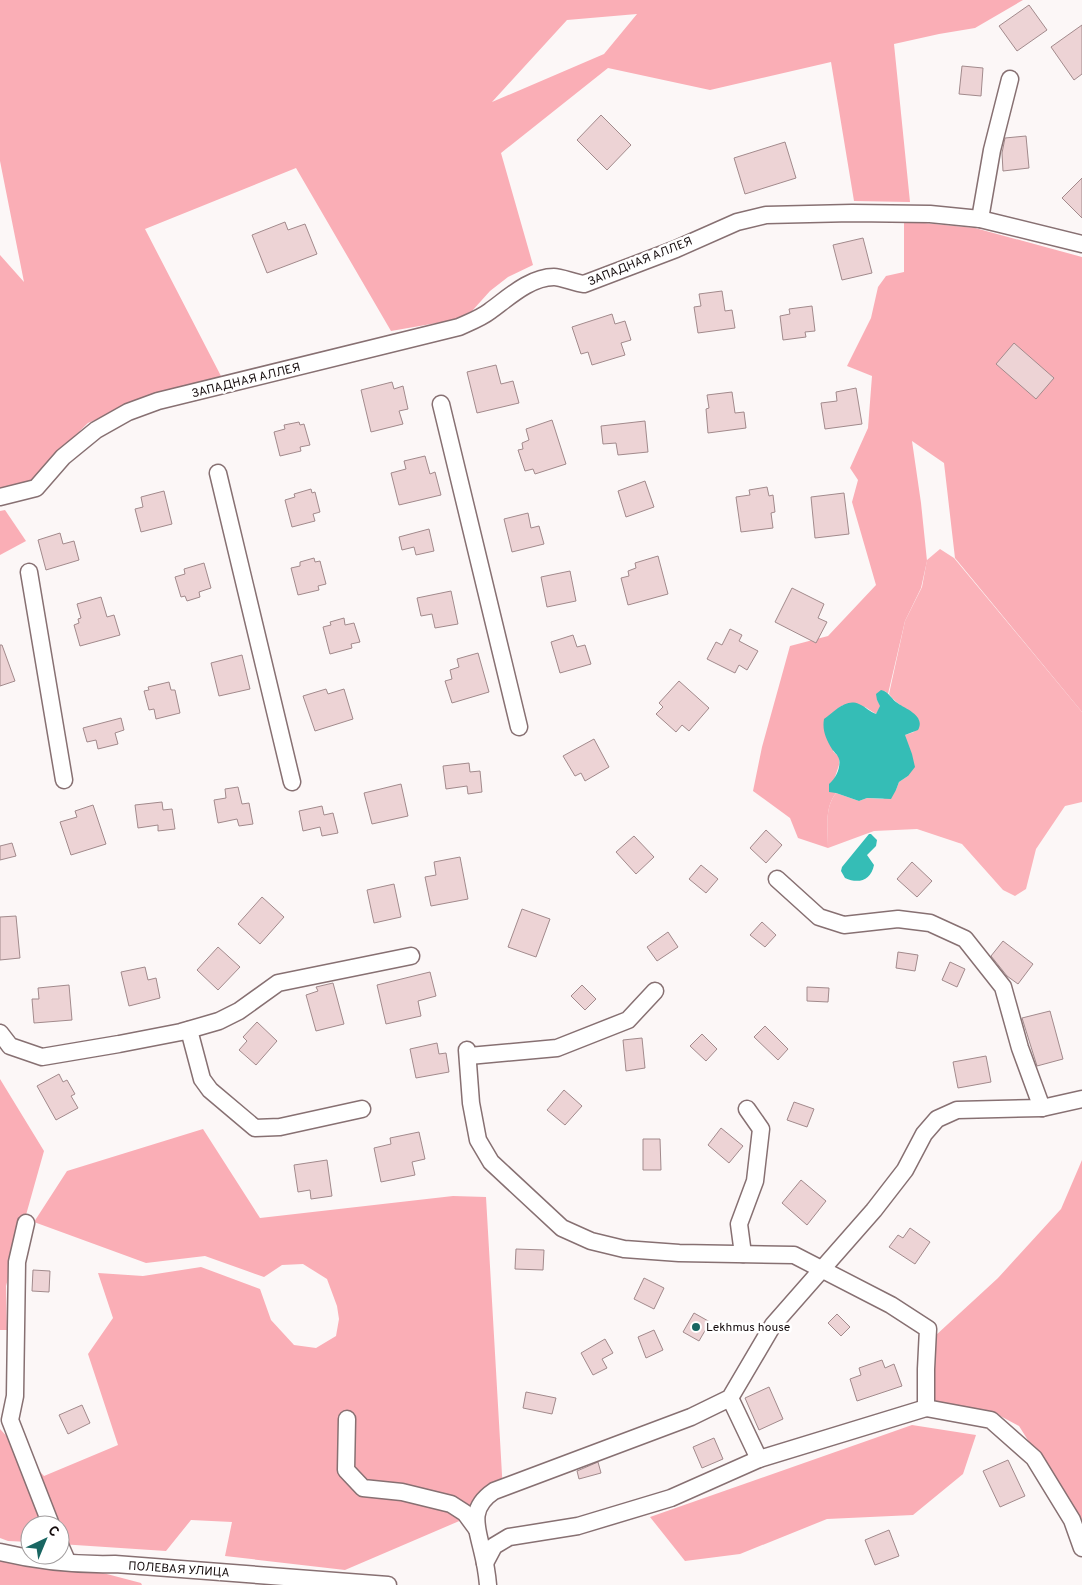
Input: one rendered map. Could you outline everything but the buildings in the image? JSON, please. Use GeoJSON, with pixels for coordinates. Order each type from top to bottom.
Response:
{"type":"FeatureCollection","features":[{"type":"Feature","properties":{"kind":"street"},"geometry":{"type":"LineString","coordinates":[[980,219],[992,150],[1010,79]]}},
{"type":"Feature","properties":{"kind":"street","name":"ЗАПАДНАЯ АЛЛЕЯ"},"geometry":{"type":"LineString","coordinates":[[0,497],[36,488],[63,456],[96,430],[128,412],[158,401],[459,327],[477,320],[503,300],[541,279],[555,277],[584,284],[676,249],[736,222],[766,215],[930,214],[980,219],[1082,244]]}},
{"type":"Feature","properties":{"kind":"street"},"geometry":{"type":"LineString","coordinates":[[441,404],[519,727]]}},
{"type":"Feature","properties":{"kind":"street"},"geometry":{"type":"LineString","coordinates":[[218,473],[292,782]]}},
{"type":"Feature","properties":{"kind":"street"},"geometry":{"type":"LineString","coordinates":[[29,572],[64,780]]}},
{"type":"Feature","properties":{"kind":"street"},"geometry":{"type":"LineString","coordinates":[[777,879],[819,917],[844,925],[898,919],[930,923],[965,939],[1003,987],[1020,1048],[1042,1108]]}},
{"type":"Feature","properties":{"kind":"street"},"geometry":{"type":"LineString","coordinates":[[0,1033],[10,1046],[42,1057],[119,1044],[189,1030],[219,1021],[239,1011],[278,983],[411,956]]}},
{"type":"Feature","properties":{"kind":"street"},"geometry":{"type":"LineString","coordinates":[[655,991],[628,1020],[557,1048],[468,1053],[471,1103],[478,1140],[491,1162],[562,1228],[591,1241],[624,1249],[678,1253],[794,1255],[891,1305],[928,1329],[926,1408]]}},
{"type":"Feature","properties":{"kind":"street"},"geometry":{"type":"LineString","coordinates":[[189,1030],[202,1079],[210,1090],[255,1128],[280,1127],[362,1109]]}},
{"type":"Feature","properties":{"kind":"street"},"geometry":{"type":"LineString","coordinates":[[488,1585],[485,1563],[476,1528],[476,1516],[487,1496],[494,1491],[691,1417],[730,1398],[774,1325],[874,1210],[905,1170],[924,1134],[937,1119],[957,1110],[1042,1108],[1082,1099]]}},
{"type":"Feature","properties":{"kind":"street"},"geometry":{"type":"LineString","coordinates":[[743,1254],[739,1224],[755,1181],[760,1129],[747,1109]]}},
{"type":"Feature","properties":{"kind":"street"},"geometry":{"type":"LineString","coordinates":[[26,1223],[18,1262],[15,1396],[10,1420],[47,1515]]}},
{"type":"Feature","properties":{"kind":"street"},"geometry":{"type":"LineString","coordinates":[[730,1398],[759,1459]]}},
{"type":"Feature","properties":{"kind":"street"},"geometry":{"type":"LineString","coordinates":[[485,1563],[494,1546],[509,1537],[578,1526],[671,1498],[759,1459],[926,1408],[991,1420],[1034,1458],[1072,1520],[1082,1548]]}},
{"type":"Feature","properties":{"kind":"street"},"geometry":{"type":"LineString","coordinates":[[347,1420],[346,1470],[363,1488],[402,1492],[451,1504],[465,1513],[476,1528]]}},
{"type":"Feature","properties":{"kind":"street","name":"ПОЛЕВАЯ УЛИЦА"},"geometry":{"type":"LineString","coordinates":[[0,1552],[20,1556]]}},
{"type":"Feature","properties":{"kind":"street","name":"ПОЛЕВАЯ УЛИЦА"},"geometry":{"type":"LineString","coordinates":[[70,1561],[388,1585]]}},
{"type":"Feature","properties":{"kind":"shaded area"},"geometry":{"type":"Polygon","coordinates":[[[0,0],[1023,0],[975,28],[894,44],[910,202],[854,201],[831,62],[710,90],[608,68],[501,153],[533,265],[508,277],[490,291],[472,311],[454,320],[391,331],[296,168],[145,229],[222,378],[125,407],[88,423],[58,452],[31,485],[0,492],[0,255],[24,282],[0,161],[0,0]],[[637,14],[567,20],[492,102],[604,54],[637,14]]]}},
{"type":"Feature","properties":{"kind":"shaded area"},"geometry":{"type":"Polygon","coordinates":[[[904,221],[975,228],[1082,257],[1082,712],[955,558],[944,463],[912,441],[927,561],[921,588],[905,621],[888,694],[885,691],[877,700],[881,706],[876,714],[865,707],[843,705],[835,711],[833,751],[839,757],[839,765],[834,780],[836,793],[828,812],[828,848],[798,838],[790,818],[753,791],[762,747],[790,646],[828,636],[876,585],[852,502],[858,480],[850,468],[868,428],[872,376],[847,366],[871,318],[878,287],[886,276],[904,272],[904,221]]]}},
{"type":"Feature","properties":{"kind":"shaded area"},"geometry":{"type":"Polygon","coordinates":[[[5,510],[26,541],[0,555],[0,511],[5,510]]]}},
{"type":"Feature","properties":{"kind":"shaded area"},"geometry":{"type":"Polygon","coordinates":[[[940,549],[954,558],[1082,712],[1082,802],[1065,806],[1036,849],[1026,889],[1015,896],[1003,890],[962,844],[917,829],[874,831],[828,848],[828,812],[836,793],[859,801],[867,798],[883,799],[896,790],[899,782],[908,776],[905,735],[914,732],[919,720],[889,694],[905,621],[922,587],[927,560],[940,549]]]}},
{"type":"Feature","properties":{"kind":"shaded area"},"geometry":{"type":"Polygon","coordinates":[[[0,1079],[44,1151],[6,1286],[7,1330],[0,1330],[0,1079]]]}},
{"type":"Feature","properties":{"kind":"shaded area"},"geometry":{"type":"Polygon","coordinates":[[[203,1129],[260,1218],[453,1196],[486,1197],[503,1492],[464,1519],[345,1570],[225,1556],[232,1522],[191,1520],[166,1551],[70,1545],[70,1515],[20,1515],[20,1542],[8,1541],[0,1538],[0,1429],[44,1476],[118,1445],[88,1354],[113,1318],[98,1273],[143,1276],[201,1267],[260,1289],[271,1320],[294,1345],[316,1348],[336,1336],[339,1319],[337,1306],[327,1279],[303,1264],[282,1265],[264,1277],[205,1256],[146,1263],[34,1222],[67,1171],[203,1129]]]}},
{"type":"Feature","properties":{"kind":"shaded area"},"geometry":{"type":"Polygon","coordinates":[[[1082,1160],[1082,1531],[1077,1518],[1019,1426],[991,1411],[932,1401],[935,1336],[998,1278],[1061,1209],[1082,1160]]]}},
{"type":"Feature","properties":{"kind":"shaded area"},"geometry":{"type":"Polygon","coordinates":[[[912,1425],[976,1435],[963,1474],[913,1515],[827,1519],[740,1554],[685,1561],[650,1517],[912,1425]]]}},
{"type":"Feature","properties":{"kind":"shaded area"},"geometry":{"type":"Polygon","coordinates":[[[0,1561],[20,1563],[20,1565],[103,1573],[141,1583],[142,1585],[0,1585],[0,1561]]]}},
{"type":"Feature","properties":{"kind":"water"},"geometry":{"type":"Polygon","coordinates":[[[881,690],[917,716],[919,720],[918,730],[905,735],[915,767],[908,776],[899,782],[891,799],[867,798],[859,801],[829,792],[829,784],[836,776],[839,762],[825,734],[824,719],[841,706],[850,703],[859,704],[876,714],[880,706],[876,694],[881,690]]]}},
{"type":"Feature","properties":{"kind":"water"},"geometry":{"type":"Polygon","coordinates":[[[869,834],[877,840],[876,846],[867,855],[874,865],[870,875],[859,881],[845,878],[841,871],[842,867],[869,834]]]}},
{"type":"Feature","properties":{"kind":"place","name":"Lekhmus house"},"geometry":{"type":"Point","coordinates":[696,1327]}}]}
